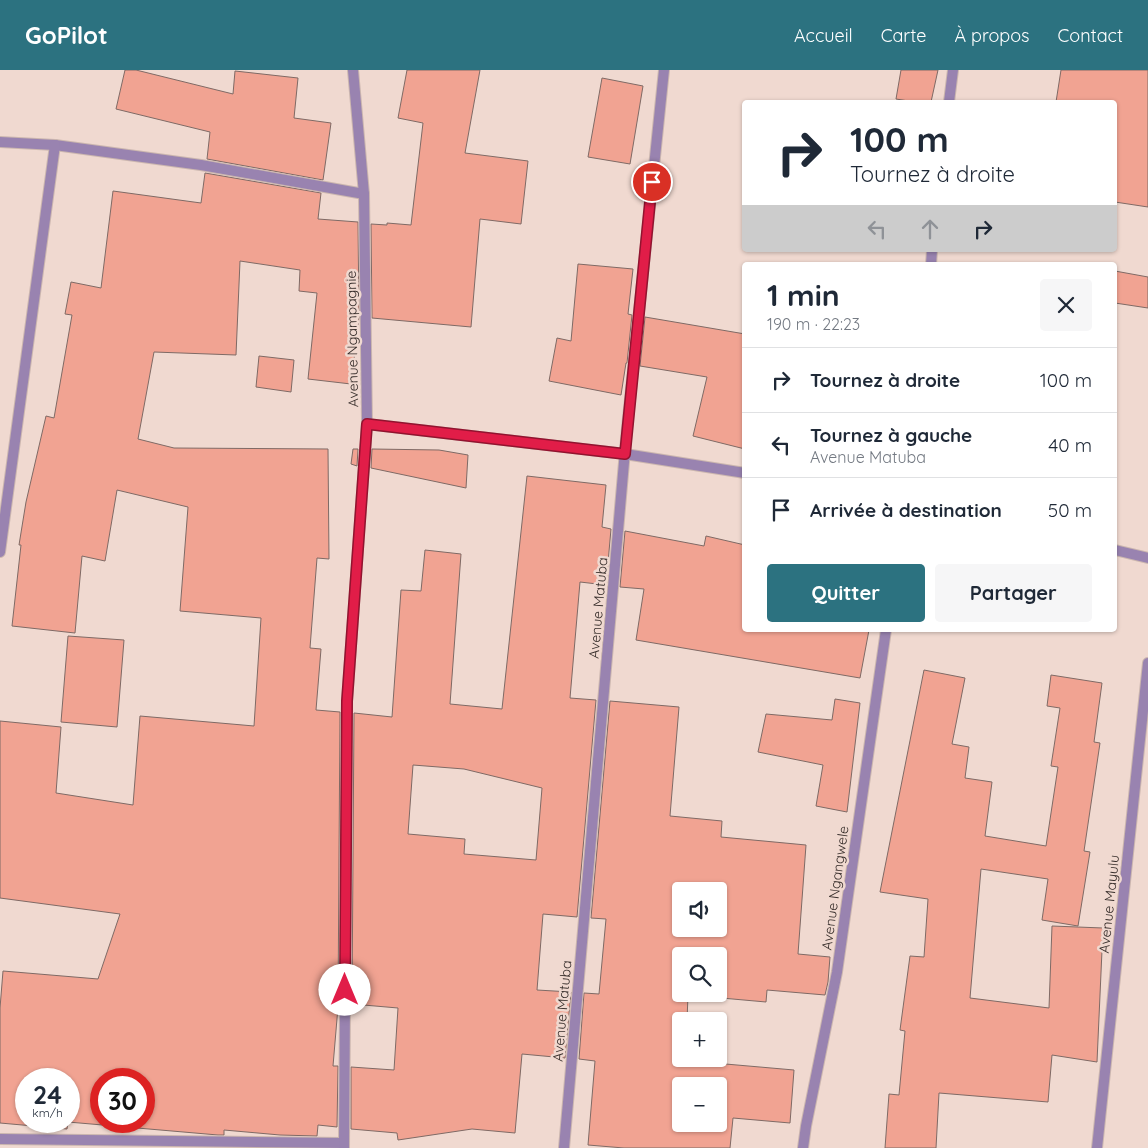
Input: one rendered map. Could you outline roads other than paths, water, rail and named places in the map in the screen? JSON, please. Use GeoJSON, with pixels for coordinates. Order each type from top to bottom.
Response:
{"type":"FeatureCollection","features":[{"type":"Feature","properties":{"kind":"street","name":"Avenue Ngampagnie"},"geometry":{"type":"LineString","coordinates":[[344,1146],[347,701],[367,424],[364,194],[353,70]]}},
{"type":"Feature","properties":{"kind":"street","name":"Avenue Matuba"},"geometry":{"type":"LineString","coordinates":[[564,1148],[625,454],[664,70]]}},
{"type":"Feature","properties":{"kind":"street"},"geometry":{"type":"LineString","coordinates":[[949,100],[952,70]]}},
{"type":"Feature","properties":{"kind":"street"},"geometry":{"type":"LineString","coordinates":[[0,142],[55,145],[201,165],[364,194]]}},
{"type":"Feature","properties":{"kind":"street"},"geometry":{"type":"LineString","coordinates":[[0,552],[55,145]]}},
{"type":"Feature","properties":{"kind":"street"},"geometry":{"type":"LineString","coordinates":[[367,424],[625,454],[742,473]]}},
{"type":"Feature","properties":{"kind":"street"},"geometry":{"type":"LineString","coordinates":[[1117,550],[1148,558]]}},
{"type":"Feature","properties":{"kind":"street","name":"Avenue Ngangwele"},"geometry":{"type":"LineString","coordinates":[[803,1148],[837,972],[886,632]]}},
{"type":"Feature","properties":{"kind":"street","name":"Avenue Mayulu"},"geometry":{"type":"LineString","coordinates":[[1097,1148],[1148,663]]}},
{"type":"Feature","properties":{"kind":"street"},"geometry":{"type":"LineString","coordinates":[[0,1139],[344,1146]]}}]}
